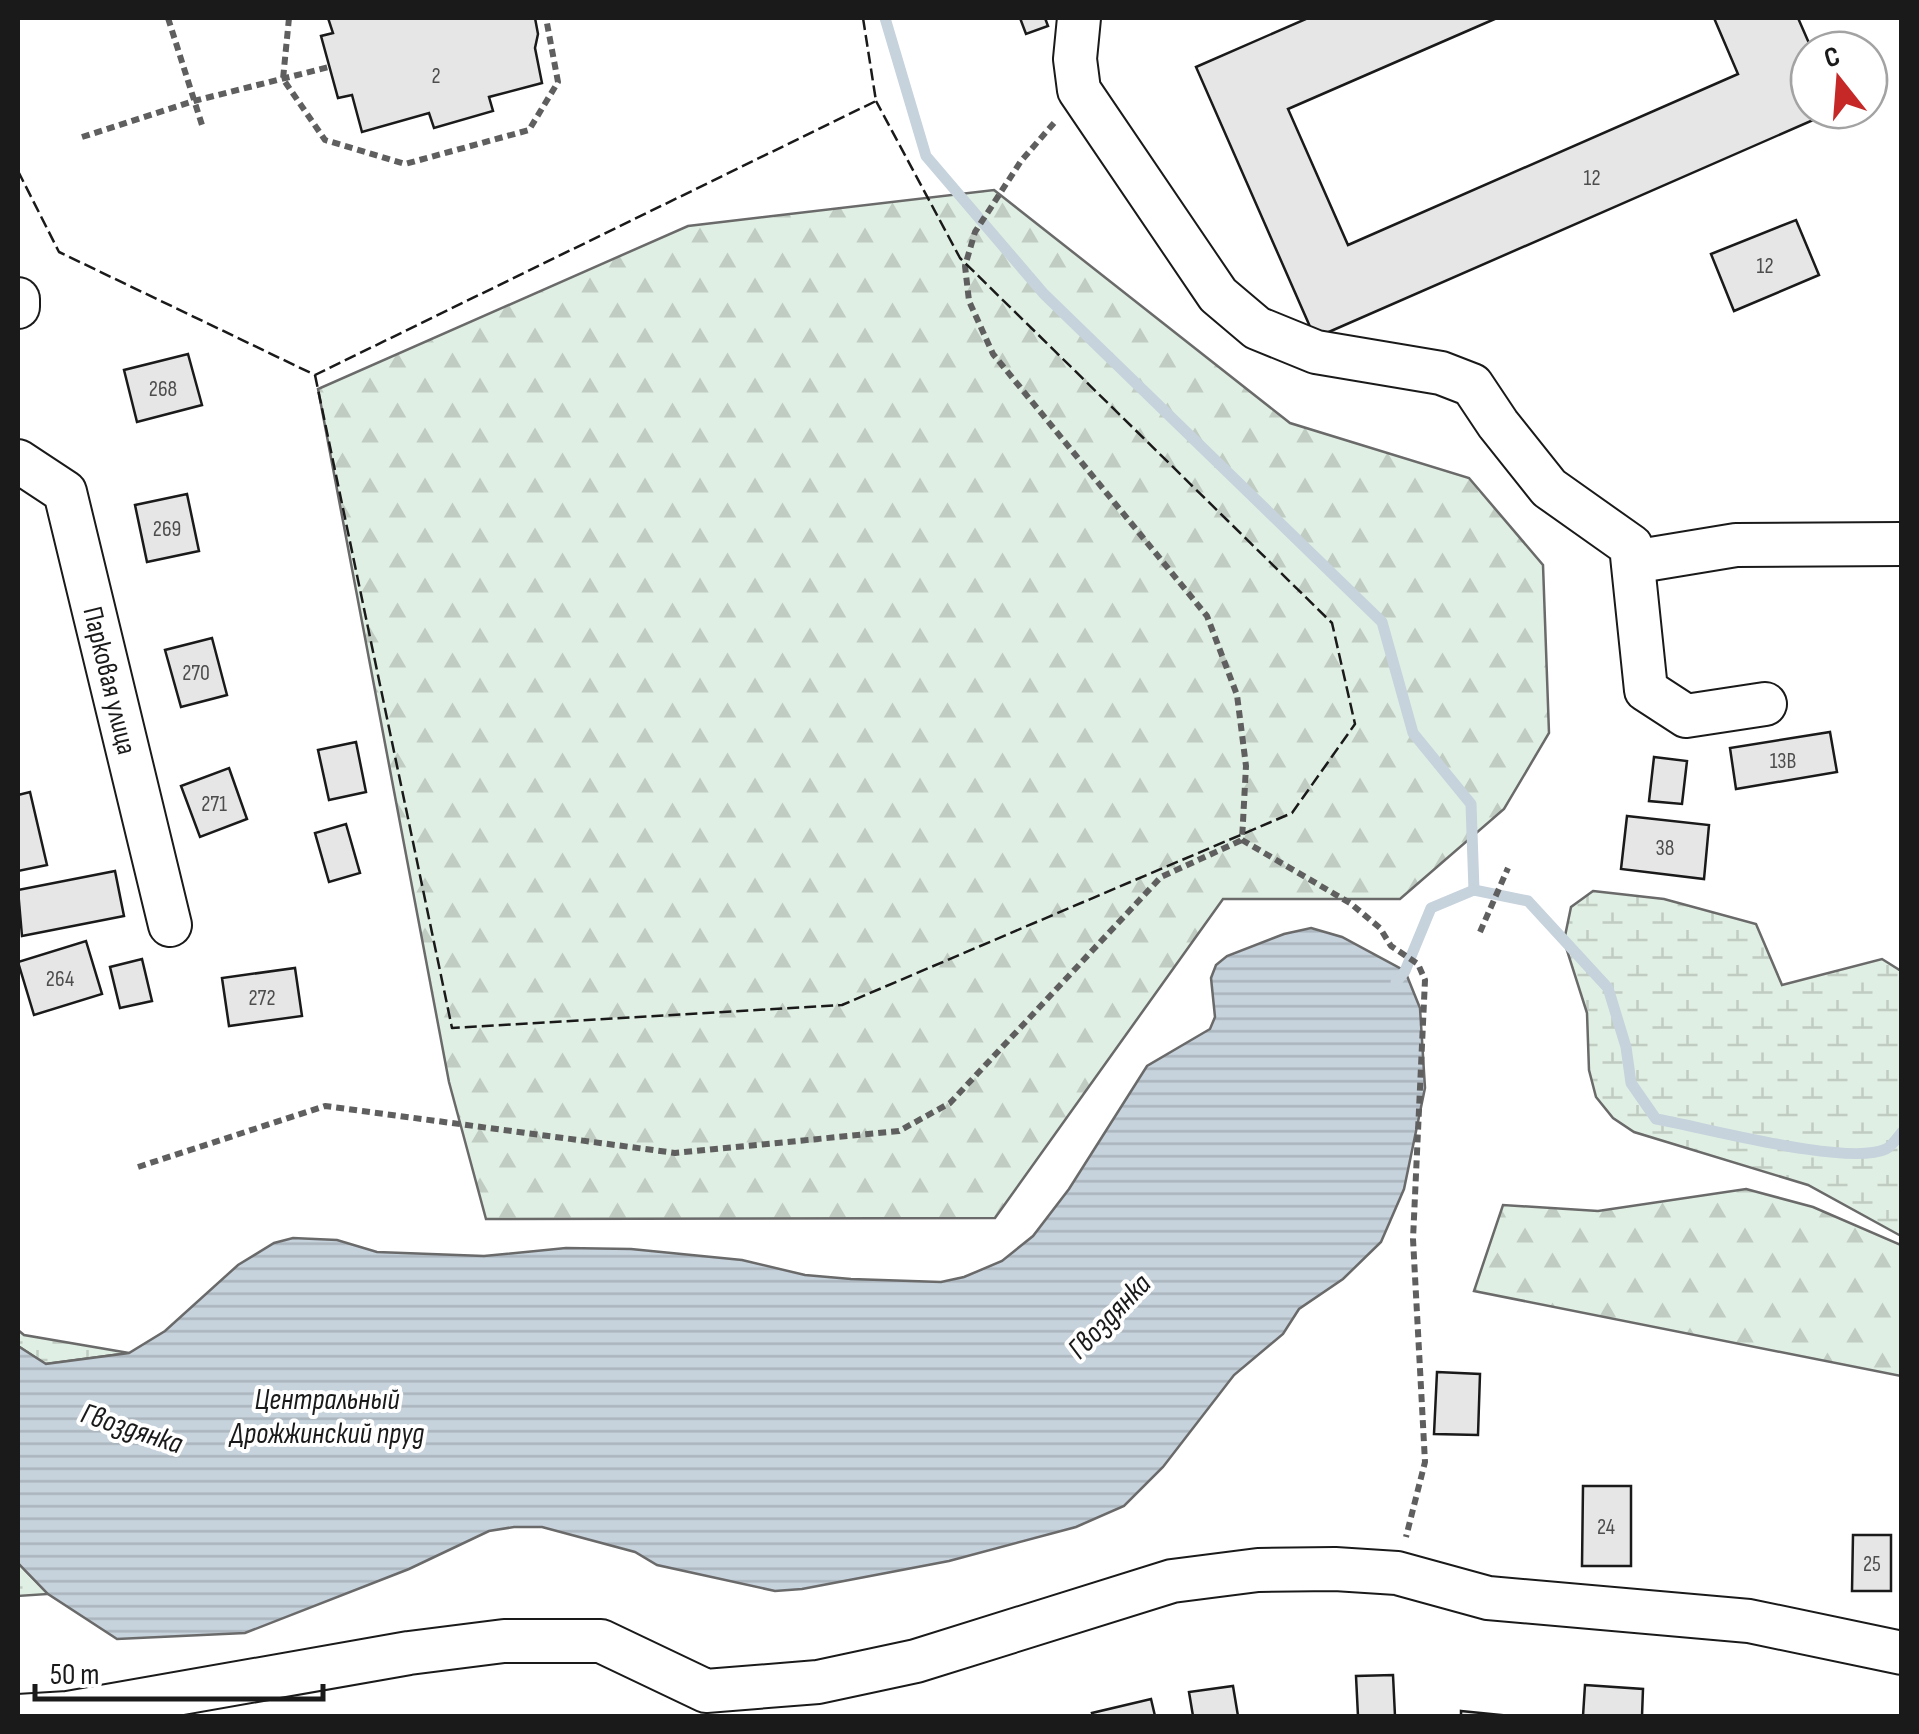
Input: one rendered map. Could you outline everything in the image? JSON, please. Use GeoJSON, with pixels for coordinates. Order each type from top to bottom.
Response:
{"type":"FeatureCollection","features":[{"type":"Feature","properties":{"kind":"street"},"geometry":{"type":"LineString","coordinates":[[1080,18],[1074,59],[1078,90],[1218,295],[1257,328],[1316,352],[1441,373],[1472,386],[1549,488],[1632,546],[1646,690],[1686,716],[1765,704]]}},
{"type":"Feature","properties":{"kind":"street"},"geometry":{"type":"LineString","coordinates":[[18,300],[18,307]]}},
{"type":"Feature","properties":{"kind":"street","name":"Парковая улица"},"geometry":{"type":"LineString","coordinates":[[18,461],[66,492],[170,925]]}},
{"type":"Feature","properties":{"kind":"street"},"geometry":{"type":"LineString","coordinates":[[1634,562],[1736,545],[1902,544]]}},
{"type":"Feature","properties":{"kind":"street"},"geometry":{"type":"LineString","coordinates":[[18,1716],[68,1713],[409,1653],[504,1641],[601,1640],[706,1704],[916,1661],[1172,1581],[1258,1570],[1336,1568],[1396,1572],[1488,1598],[1749,1621],[1902,1652]]}},
{"type":"Feature","properties":{"kind":"path"},"geometry":{"type":"LineString","coordinates":[[168,18],[202,125]]}},
{"type":"Feature","properties":{"kind":"path"},"geometry":{"type":"LineString","coordinates":[[289,18],[283,79],[325,140],[405,164],[530,130],[558,82],[546,18]]}},
{"type":"Feature","properties":{"kind":"path"},"geometry":{"type":"LineString","coordinates":[[82,137],[194,101],[330,66]]}},
{"type":"Feature","properties":{"kind":"path"},"geometry":{"type":"LineString","coordinates":[[1078,90],[1021,162],[975,232],[965,266],[969,300],[992,354],[1208,616],[1237,695],[1246,766],[1242,840]]}},
{"type":"Feature","properties":{"kind":"path"},"geometry":{"type":"LineString","coordinates":[[1242,840],[1350,902],[1380,928],[1391,946],[1418,964],[1426,980],[1412,1239],[1425,1462],[1396,1572]]}},
{"type":"Feature","properties":{"kind":"path"},"geometry":{"type":"LineString","coordinates":[[138,1166],[326,1106],[674,1153],[899,1132],[950,1103],[1161,877],[1242,840]]}},
{"type":"Feature","properties":{"kind":"path"},"geometry":{"type":"LineString","coordinates":[[1480,932],[1508,868]]}},
{"type":"Feature","properties":{"kind":"green space"},"geometry":{"type":"Polygon","coordinates":[[[994,190],[1290,423],[1469,478],[1543,565],[1549,733],[1504,809],[1400,899],[1223,899],[995,1218],[486,1219],[449,1082],[318,389],[688,226],[994,190]]]}},
{"type":"Feature","properties":{"kind":"green space"},"geometry":{"type":"Polygon","coordinates":[[[1593,891],[1664,899],[1756,924],[1782,985],[1882,959],[1901,971],[1901,1236],[1808,1185],[1634,1132],[1613,1118],[1596,1097],[1589,1070],[1587,1013],[1564,941],[1571,907],[1593,891]]]}},
{"type":"Feature","properties":{"kind":"green space"},"geometry":{"type":"Polygon","coordinates":[[[1746,1189],[1813,1207],[1901,1245],[1901,1376],[1474,1291],[1503,1205],[1598,1211],[1746,1189]]]}},
{"type":"Feature","properties":{"kind":"green space"},"geometry":{"type":"Polygon","coordinates":[[[18,1330],[24,1335],[129,1353],[45,1364],[18,1346],[18,1330]]]}},
{"type":"Feature","properties":{"kind":"green space"},"geometry":{"type":"Polygon","coordinates":[[[18,1563],[48,1594],[18,1596],[18,1563]]]}},
{"type":"Feature","properties":{"kind":"water","name":"Центральный Дрожжинский пруд"},"geometry":{"type":"Polygon","coordinates":[[[1311,928],[1342,937],[1405,971],[1420,1008],[1425,1088],[1404,1189],[1381,1242],[1343,1279],[1299,1309],[1283,1334],[1234,1375],[1163,1467],[1124,1506],[1076,1527],[949,1561],[775,1591],[657,1565],[635,1552],[542,1527],[514,1527],[489,1531],[409,1569],[245,1633],[117,1639],[48,1594],[18,1563],[18,1346],[46,1364],[129,1353],[165,1331],[238,1265],[274,1243],[293,1238],[337,1240],[377,1252],[484,1256],[566,1248],[631,1249],[742,1260],[805,1275],[851,1279],[941,1282],[964,1277],[1002,1261],[1033,1236],[1069,1189],[1147,1066],[1210,1029],[1215,1017],[1211,978],[1216,965],[1227,956],[1311,928]]]}},
{"type":"Feature","properties":{"kind":"building"},"geometry":{"type":"Polygon","coordinates":[[[328,18],[535,18],[535,48],[542,83],[489,97],[493,111],[434,128],[429,113],[362,132],[352,95],[338,98],[321,36],[333,33],[328,18]]]}},
{"type":"Feature","properties":{"kind":"building"},"geometry":{"type":"Polygon","coordinates":[[[1020,18],[1045,18],[1048,26],[1026,34],[1020,18]]]}},
{"type":"Feature","properties":{"kind":"building"},"geometry":{"type":"Polygon","coordinates":[[[1308,18],[1497,18],[1288,109],[1348,245],[1738,74],[1714,18],[1798,18],[1803,30],[1789,30],[1790,130],[1315,338],[1196,67],[1308,18]]]}},
{"type":"Feature","properties":{"kind":"building"},"geometry":{"type":"Polygon","coordinates":[[[1796,220],[1819,275],[1734,311],[1711,254],[1796,220]]]}},
{"type":"Feature","properties":{"kind":"building"},"geometry":{"type":"Polygon","coordinates":[[[188,354],[202,405],[137,422],[124,370],[188,354]]]}},
{"type":"Feature","properties":{"kind":"building"},"geometry":{"type":"Polygon","coordinates":[[[187,494],[199,551],[147,562],[135,505],[187,494]]]}},
{"type":"Feature","properties":{"kind":"building"},"geometry":{"type":"Polygon","coordinates":[[[212,638],[227,695],[181,707],[165,650],[212,638]]]}},
{"type":"Feature","properties":{"kind":"building"},"geometry":{"type":"Polygon","coordinates":[[[1830,732],[1837,772],[1736,789],[1730,748],[1830,732]]]}},
{"type":"Feature","properties":{"kind":"building"},"geometry":{"type":"Polygon","coordinates":[[[356,742],[366,792],[329,800],[318,750],[356,742]]]}},
{"type":"Feature","properties":{"kind":"building"},"geometry":{"type":"Polygon","coordinates":[[[1654,757],[1687,761],[1682,804],[1649,801],[1654,757]]]}},
{"type":"Feature","properties":{"kind":"building"},"geometry":{"type":"Polygon","coordinates":[[[229,768],[247,819],[200,837],[181,786],[229,768]]]}},
{"type":"Feature","properties":{"kind":"building"},"geometry":{"type":"Polygon","coordinates":[[[30,792],[47,865],[18,871],[18,795],[30,792]]]}},
{"type":"Feature","properties":{"kind":"building"},"geometry":{"type":"Polygon","coordinates":[[[1627,816],[1709,825],[1704,879],[1621,869],[1627,816]]]}},
{"type":"Feature","properties":{"kind":"building"},"geometry":{"type":"Polygon","coordinates":[[[346,824],[360,873],[329,882],[315,833],[346,824]]]}},
{"type":"Feature","properties":{"kind":"building"},"geometry":{"type":"Polygon","coordinates":[[[115,871],[124,916],[22,936],[18,890],[115,871]]]}},
{"type":"Feature","properties":{"kind":"building"},"geometry":{"type":"Polygon","coordinates":[[[86,941],[102,994],[34,1015],[18,962],[86,941]]]}},
{"type":"Feature","properties":{"kind":"building"},"geometry":{"type":"Polygon","coordinates":[[[142,959],[152,1001],[120,1008],[110,967],[142,959]]]}},
{"type":"Feature","properties":{"kind":"building"},"geometry":{"type":"Polygon","coordinates":[[[295,968],[302,1016],[229,1026],[222,978],[295,968]]]}},
{"type":"Feature","properties":{"kind":"building"},"geometry":{"type":"Polygon","coordinates":[[[1437,1372],[1480,1374],[1478,1435],[1434,1434],[1437,1372]]]}},
{"type":"Feature","properties":{"kind":"building"},"geometry":{"type":"Polygon","coordinates":[[[1583,1486],[1631,1486],[1631,1566],[1582,1566],[1583,1486]]]}},
{"type":"Feature","properties":{"kind":"building"},"geometry":{"type":"Polygon","coordinates":[[[1853,1535],[1891,1535],[1891,1591],[1852,1591],[1853,1535]]]}},
{"type":"Feature","properties":{"kind":"building"},"geometry":{"type":"Polygon","coordinates":[[[1393,1675],[1395,1716],[1358,1716],[1356,1676],[1393,1675]]]}},
{"type":"Feature","properties":{"kind":"building"},"geometry":{"type":"Polygon","coordinates":[[[1585,1685],[1643,1689],[1642,1716],[1583,1716],[1585,1685]]]}},
{"type":"Feature","properties":{"kind":"building"},"geometry":{"type":"Polygon","coordinates":[[[1233,1686],[1238,1716],[1193,1716],[1189,1692],[1233,1686]]]}},
{"type":"Feature","properties":{"kind":"building"},"geometry":{"type":"Polygon","coordinates":[[[1151,1699],[1155,1716],[1092,1713],[1151,1699]]]}},
{"type":"Feature","properties":{"kind":"building"},"geometry":{"type":"Polygon","coordinates":[[[1461,1711],[1511,1716],[1461,1716],[1461,1711]]]}},
{"type":"Feature","properties":{"kind":"waterway"},"geometry":{"type":"LineString","coordinates":[[885,18],[926,156],[1044,294],[1382,622],[1413,733],[1471,804],[1474,890]]}},
{"type":"Feature","properties":{"kind":"waterway","name":"Гвоздянка"},"geometry":{"type":"LineString","coordinates":[[1396,982],[1405,971],[1431,908],[1474,890],[1528,901],[1608,988],[1626,1047],[1631,1083],[1656,1119],[1774,1144],[1841,1153],[1886,1149],[1902,1132]]}},
{"type":"Feature","properties":{"kind":"fence"},"geometry":{"type":"LineString","coordinates":[[18,171],[59,252],[315,375],[876,101],[863,18]]}},
{"type":"Feature","properties":{"kind":"fence"},"geometry":{"type":"LineString","coordinates":[[315,375],[452,1028],[842,1005],[1292,813],[1355,724],[1332,623],[960,258],[876,101]]}}]}
